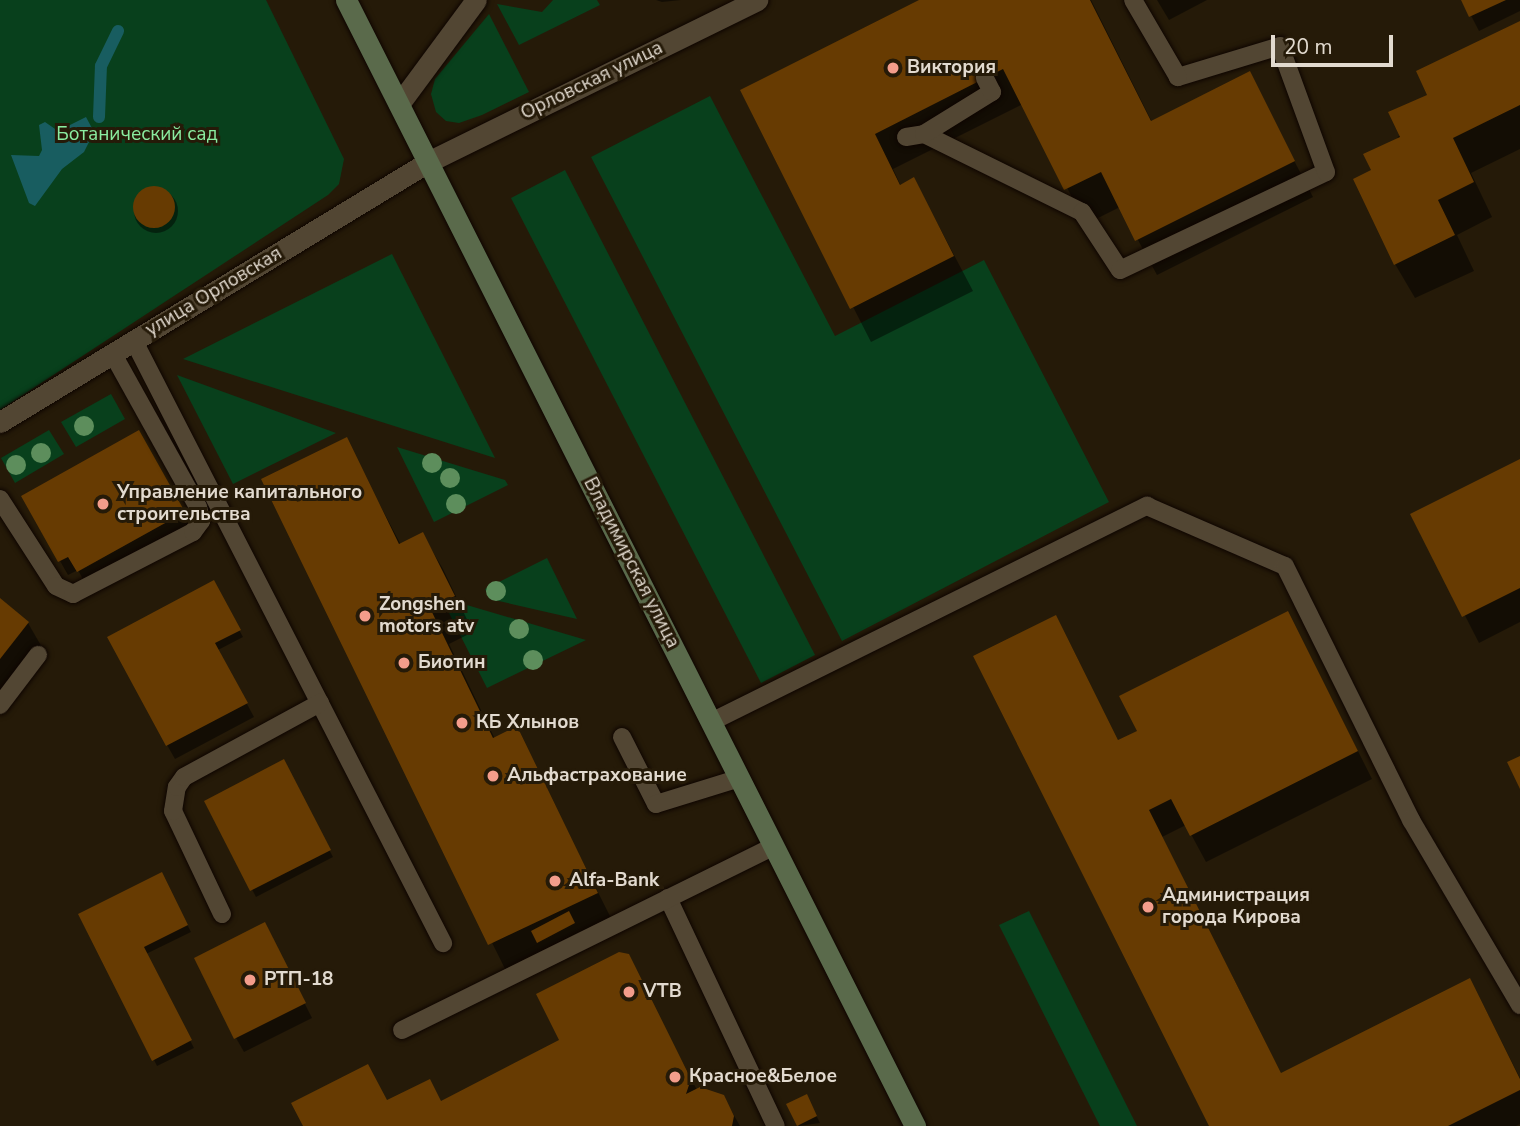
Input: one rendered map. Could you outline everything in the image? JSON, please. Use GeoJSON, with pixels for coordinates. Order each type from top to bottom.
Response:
{"type":"FeatureCollection","features":[{"type":"Feature","properties":{"kind":"main road","name":"Владимирская улица"},"geometry":{"type":"LineString","coordinates":[[345,0],[915,1126]]}},
{"type":"Feature","properties":{"kind":"street"},"geometry":{"type":"LineString","coordinates":[[399,104],[475,0]]}},
{"type":"Feature","properties":{"kind":"street","name":"Орловская улица"},"geometry":{"type":"LineString","coordinates":[[428,162],[757,0]]}},
{"type":"Feature","properties":{"kind":"street","name":"улица Орловская"},"geometry":{"type":"LineString","coordinates":[[0,422],[428,162]]}},
{"type":"Feature","properties":{"kind":"lane"},"geometry":{"type":"LineString","coordinates":[[985,78],[992,92],[915,136],[1083,212],[1120,270],[1326,173],[1280,46],[1178,77],[1133,0]]}},
{"type":"Feature","properties":{"kind":"lane"},"geometry":{"type":"LineString","coordinates":[[134,341],[443,943]]}},
{"type":"Feature","properties":{"kind":"lane"},"geometry":{"type":"LineString","coordinates":[[0,499],[56,586],[73,594],[193,532],[201,522],[198,507],[113,354]]}},
{"type":"Feature","properties":{"kind":"lane"},"geometry":{"type":"LineString","coordinates":[[711,722],[1147,506],[1285,566],[1412,820],[1520,1005]]}},
{"type":"Feature","properties":{"kind":"lane"},"geometry":{"type":"LineString","coordinates":[[0,705],[38,655]]}},
{"type":"Feature","properties":{"kind":"lane"},"geometry":{"type":"LineString","coordinates":[[222,914],[173,811],[177,787],[184,777],[320,703]]}},
{"type":"Feature","properties":{"kind":"lane"},"geometry":{"type":"LineString","coordinates":[[622,737],[656,804],[740,778]]}},
{"type":"Feature","properties":{"kind":"lane"},"geometry":{"type":"LineString","coordinates":[[402,1030],[774,846]]}},
{"type":"Feature","properties":{"kind":"lane"},"geometry":{"type":"LineString","coordinates":[[668,898],[776,1126]]}},
{"type":"Feature","properties":{"kind":"green space","name":"Ботанический сад"},"geometry":{"type":"Polygon","coordinates":[[[0,0],[266,0],[344,159],[339,184],[328,195],[0,410],[0,0]]]}},
{"type":"Feature","properties":{"kind":"green space"},"geometry":{"type":"Polygon","coordinates":[[[553,0],[597,0],[600,5],[519,45],[497,4],[542,12],[553,0]]]}},
{"type":"Feature","properties":{"kind":"green space"},"geometry":{"type":"Polygon","coordinates":[[[489,14],[529,92],[482,115],[459,123],[446,121],[436,112],[431,94],[435,79],[489,14]]]}},
{"type":"Feature","properties":{"kind":"green space"},"geometry":{"type":"Polygon","coordinates":[[[710,96],[835,336],[984,260],[1109,502],[842,641],[591,157],[710,96]]]}},
{"type":"Feature","properties":{"kind":"green space"},"geometry":{"type":"Polygon","coordinates":[[[565,170],[815,655],[761,683],[511,198],[565,170]]]}},
{"type":"Feature","properties":{"kind":"green space"},"geometry":{"type":"Polygon","coordinates":[[[392,254],[495,458],[183,359],[392,254]]]}},
{"type":"Feature","properties":{"kind":"green space"},"geometry":{"type":"Polygon","coordinates":[[[177,375],[336,433],[233,484],[177,375]]]}},
{"type":"Feature","properties":{"kind":"green space"},"geometry":{"type":"Polygon","coordinates":[[[111,394],[125,419],[76,447],[61,422],[111,394]]]}},
{"type":"Feature","properties":{"kind":"green space"},"geometry":{"type":"Polygon","coordinates":[[[49,430],[64,454],[15,483],[1,458],[49,430]]]}},
{"type":"Feature","properties":{"kind":"green space"},"geometry":{"type":"Polygon","coordinates":[[[397,447],[505,480],[508,485],[434,522],[397,447]]]}},
{"type":"Feature","properties":{"kind":"green space"},"geometry":{"type":"Polygon","coordinates":[[[547,558],[577,619],[490,599],[485,589],[547,558]]]}},
{"type":"Feature","properties":{"kind":"green space"},"geometry":{"type":"Polygon","coordinates":[[[460,603],[586,640],[487,688],[447,609],[460,603]]]}},
{"type":"Feature","properties":{"kind":"green space"},"geometry":{"type":"Polygon","coordinates":[[[1029,911],[1137,1126],[1100,1126],[999,925],[1029,911]]]}},
{"type":"Feature","properties":{"kind":"water"},"geometry":{"type":"Polygon","coordinates":[[[86,117],[94,132],[84,152],[62,169],[35,206],[29,203],[11,155],[39,156],[42,150],[39,125],[45,122],[58,131],[86,117]]]}},
{"type":"Feature","properties":{"kind":"building"},"geometry":{"type":"Polygon","coordinates":[[[919,0],[1090,0],[1151,121],[1250,71],[1295,161],[1135,241],[1101,172],[1064,190],[1003,69],[875,134],[900,185],[914,177],[954,256],[850,309],[740,90],[919,0]]]}},
{"type":"Feature","properties":{"kind":"building"},"geometry":{"type":"Polygon","coordinates":[[[1461,0],[1506,0],[1469,17],[1461,0]]]}},
{"type":"Feature","properties":{"kind":"building"},"geometry":{"type":"Polygon","coordinates":[[[1520,21],[1520,105],[1453,138],[1474,182],[1438,200],[1455,235],[1394,265],[1353,179],[1371,170],[1363,154],[1400,137],[1388,112],[1427,95],[1416,71],[1520,21]]]}},
{"type":"Feature","properties":{"kind":"building"},"geometry":{"type":"Polygon","coordinates":[[[154,186],[169,192],[175,207],[169,222],[154,228],[139,222],[133,207],[139,192],[154,186]]]}},
{"type":"Feature","properties":{"kind":"building","name":"Управление капитального строительства"},"geometry":{"type":"Polygon","coordinates":[[[139,430],[185,512],[77,572],[68,557],[58,562],[21,496],[139,430]]]}},
{"type":"Feature","properties":{"kind":"building","name":"Биотин"},"geometry":{"type":"Polygon","coordinates":[[[347,437],[399,544],[423,532],[455,596],[430,608],[493,738],[517,726],[598,893],[488,945],[261,479],[347,437]]]}},
{"type":"Feature","properties":{"kind":"building"},"geometry":{"type":"Polygon","coordinates":[[[1520,459],[1520,588],[1462,617],[1410,514],[1520,459]]]}},
{"type":"Feature","properties":{"kind":"building"},"geometry":{"type":"Polygon","coordinates":[[[214,580],[241,630],[215,643],[248,703],[166,746],[107,637],[214,580]]]}},
{"type":"Feature","properties":{"kind":"building"},"geometry":{"type":"Polygon","coordinates":[[[0,598],[29,622],[0,659],[0,598]]]}},
{"type":"Feature","properties":{"kind":"building","name":"Администрация города Кирова"},"geometry":{"type":"Polygon","coordinates":[[[1288,611],[1358,751],[1190,836],[1171,799],[1149,810],[1281,1073],[1470,978],[1520,1079],[1520,1090],[1448,1126],[1209,1126],[973,656],[1056,615],[1118,740],[1137,731],[1119,696],[1288,611]]]}},
{"type":"Feature","properties":{"kind":"building"},"geometry":{"type":"Polygon","coordinates":[[[1520,756],[1520,789],[1507,762],[1520,756]]]}},
{"type":"Feature","properties":{"kind":"building"},"geometry":{"type":"Polygon","coordinates":[[[284,759],[331,850],[250,891],[204,801],[284,759]]]}},
{"type":"Feature","properties":{"kind":"building"},"geometry":{"type":"Polygon","coordinates":[[[162,872],[188,925],[144,947],[192,1040],[152,1061],[78,914],[162,872]]]}},
{"type":"Feature","properties":{"kind":"building"},"geometry":{"type":"Polygon","coordinates":[[[569,911],[575,923],[537,943],[531,931],[569,911]]]}},
{"type":"Feature","properties":{"kind":"building","name":"РТП-18"},"geometry":{"type":"Polygon","coordinates":[[[265,922],[306,1003],[234,1039],[194,958],[265,922]]]}},
{"type":"Feature","properties":{"kind":"building"},"geometry":{"type":"Polygon","coordinates":[[[619,952],[629,954],[691,1079],[686,1094],[700,1087],[724,1095],[734,1116],[732,1126],[303,1126],[291,1103],[368,1064],[387,1100],[430,1079],[441,1101],[559,1040],[536,994],[619,952]]]}},
{"type":"Feature","properties":{"kind":"building"},"geometry":{"type":"Polygon","coordinates":[[[807,1094],[817,1116],[797,1126],[786,1104],[807,1094]]]}},
{"type":"Feature","properties":{"kind":"waterway"},"geometry":{"type":"LineString","coordinates":[[99,117],[101,66],[118,31]]}},
{"type":"Feature","properties":{"kind":"place","name":"Виктория"},"geometry":{"type":"Point","coordinates":[893,68]}},
{"type":"Feature","properties":{"kind":"place","name":"Управление капитального строительства"},"geometry":{"type":"Point","coordinates":[103,504]}},
{"type":"Feature","properties":{"kind":"place","name":"Zongshen motors atv"},"geometry":{"type":"Point","coordinates":[365,616]}},
{"type":"Feature","properties":{"kind":"place","name":"Биотин"},"geometry":{"type":"Point","coordinates":[404,663]}},
{"type":"Feature","properties":{"kind":"place","name":"КБ Хлынов"},"geometry":{"type":"Point","coordinates":[462,723]}},
{"type":"Feature","properties":{"kind":"place","name":"Альфастрахование"},"geometry":{"type":"Point","coordinates":[493,776]}},
{"type":"Feature","properties":{"kind":"place","name":"Alfa-Bank"},"geometry":{"type":"Point","coordinates":[555,881]}},
{"type":"Feature","properties":{"kind":"place","name":"Администрация города Кирова"},"geometry":{"type":"Point","coordinates":[1148,907]}},
{"type":"Feature","properties":{"kind":"place","name":"РТП-18"},"geometry":{"type":"Point","coordinates":[250,980]}},
{"type":"Feature","properties":{"kind":"place","name":"VTB"},"geometry":{"type":"Point","coordinates":[629,992]}},
{"type":"Feature","properties":{"kind":"place","name":"Красное&Белое"},"geometry":{"type":"Point","coordinates":[675,1077]}}]}
